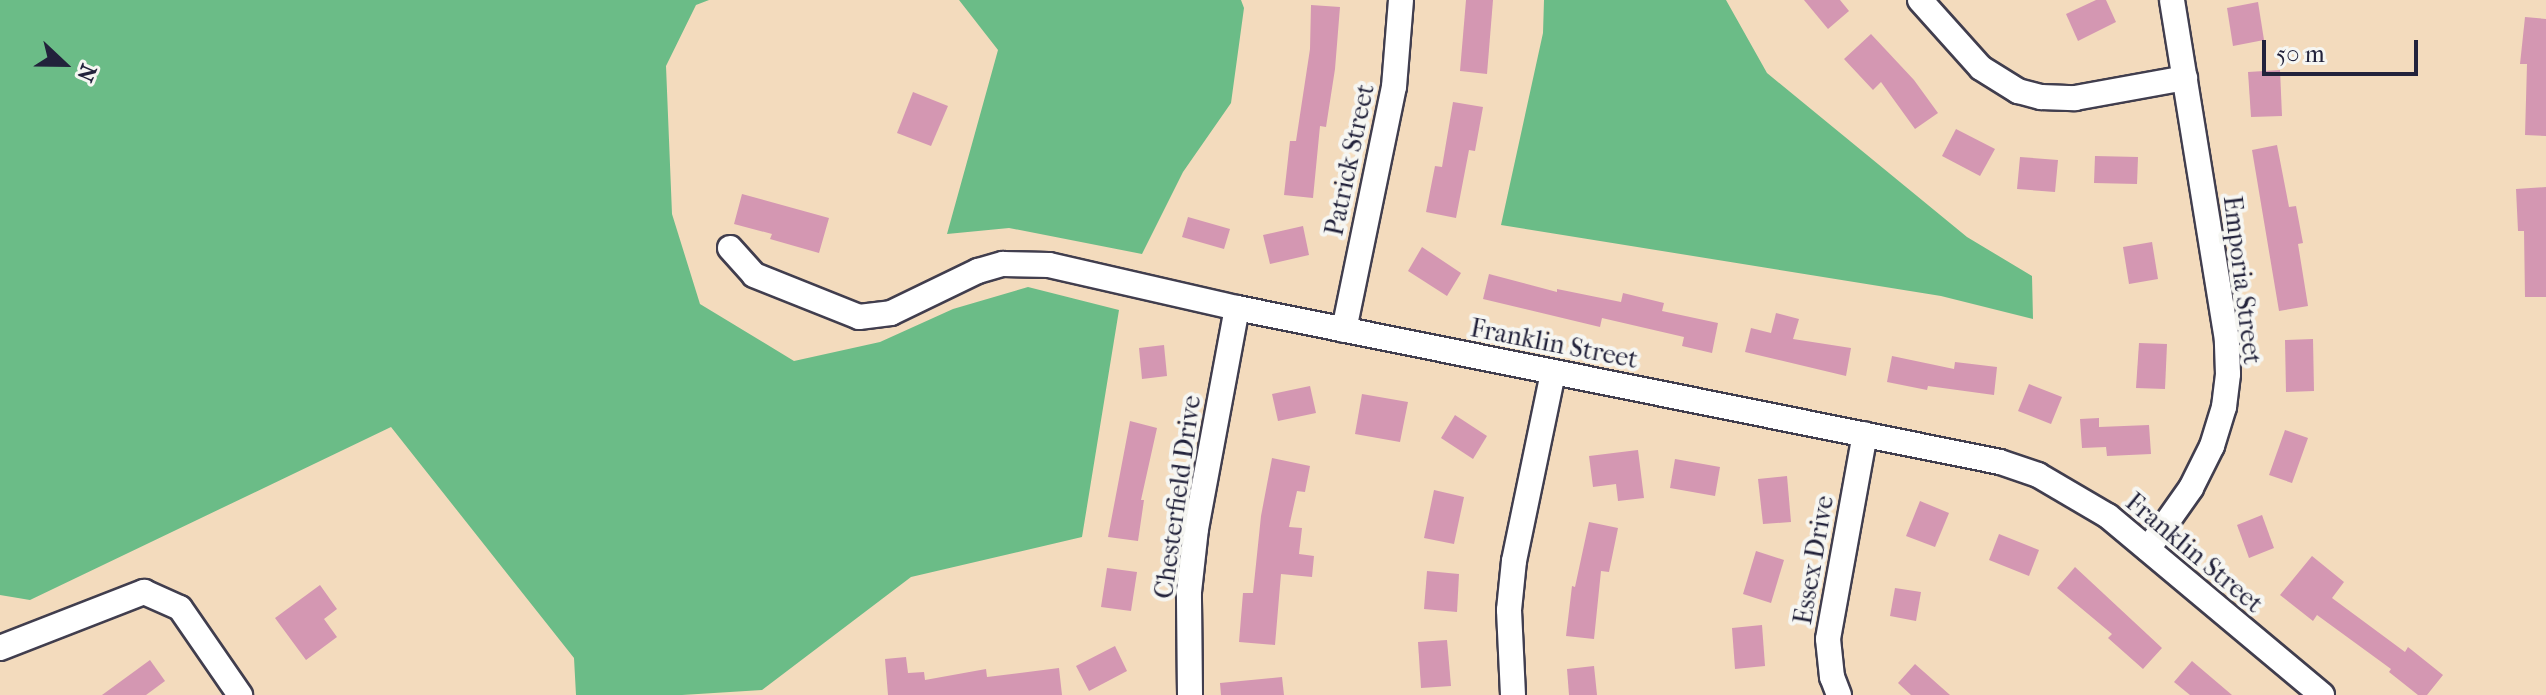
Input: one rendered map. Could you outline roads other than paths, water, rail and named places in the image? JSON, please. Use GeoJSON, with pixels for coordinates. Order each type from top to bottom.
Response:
{"type":"FeatureCollection","features":[{"type":"Feature","properties":{"kind":"street","name":"Patrick Street"},"geometry":{"type":"LineString","coordinates":[[1344,330],[1396,77],[1401,0]]}},
{"type":"Feature","properties":{"kind":"street"},"geometry":{"type":"LineString","coordinates":[[1920,0],[1981,68],[2018,91],[2041,97],[2075,98],[2185,78]]}},
{"type":"Feature","properties":{"kind":"street","name":"Emporia Street"},"geometry":{"type":"LineString","coordinates":[[2148,549],[2191,488],[2212,446],[2224,407],[2228,374],[2227,340],[2172,0]]}},
{"type":"Feature","properties":{"kind":"street","name":"Franklin Street"},"geometry":{"type":"LineString","coordinates":[[730,248],[754,275],[859,317],[891,313],[978,271],[1029,263],[2000,462],[2038,475],[2108,516],[2322,695]]}},
{"type":"Feature","properties":{"kind":"street","name":"Chesterfield Drive"},"geometry":{"type":"LineString","coordinates":[[1190,695],[1189,592],[1196,529],[1237,308]]}},
{"type":"Feature","properties":{"kind":"street"},"geometry":{"type":"LineString","coordinates":[[1513,695],[1509,610],[1514,561],[1553,372]]}},
{"type":"Feature","properties":{"kind":"street","name":"Essex Drive"},"geometry":{"type":"LineString","coordinates":[[1839,695],[1832,677],[1828,639],[1865,434]]}},
{"type":"Feature","properties":{"kind":"street"},"geometry":{"type":"LineString","coordinates":[[0,648],[133,594],[158,595],[180,608],[240,695]]}}]}
